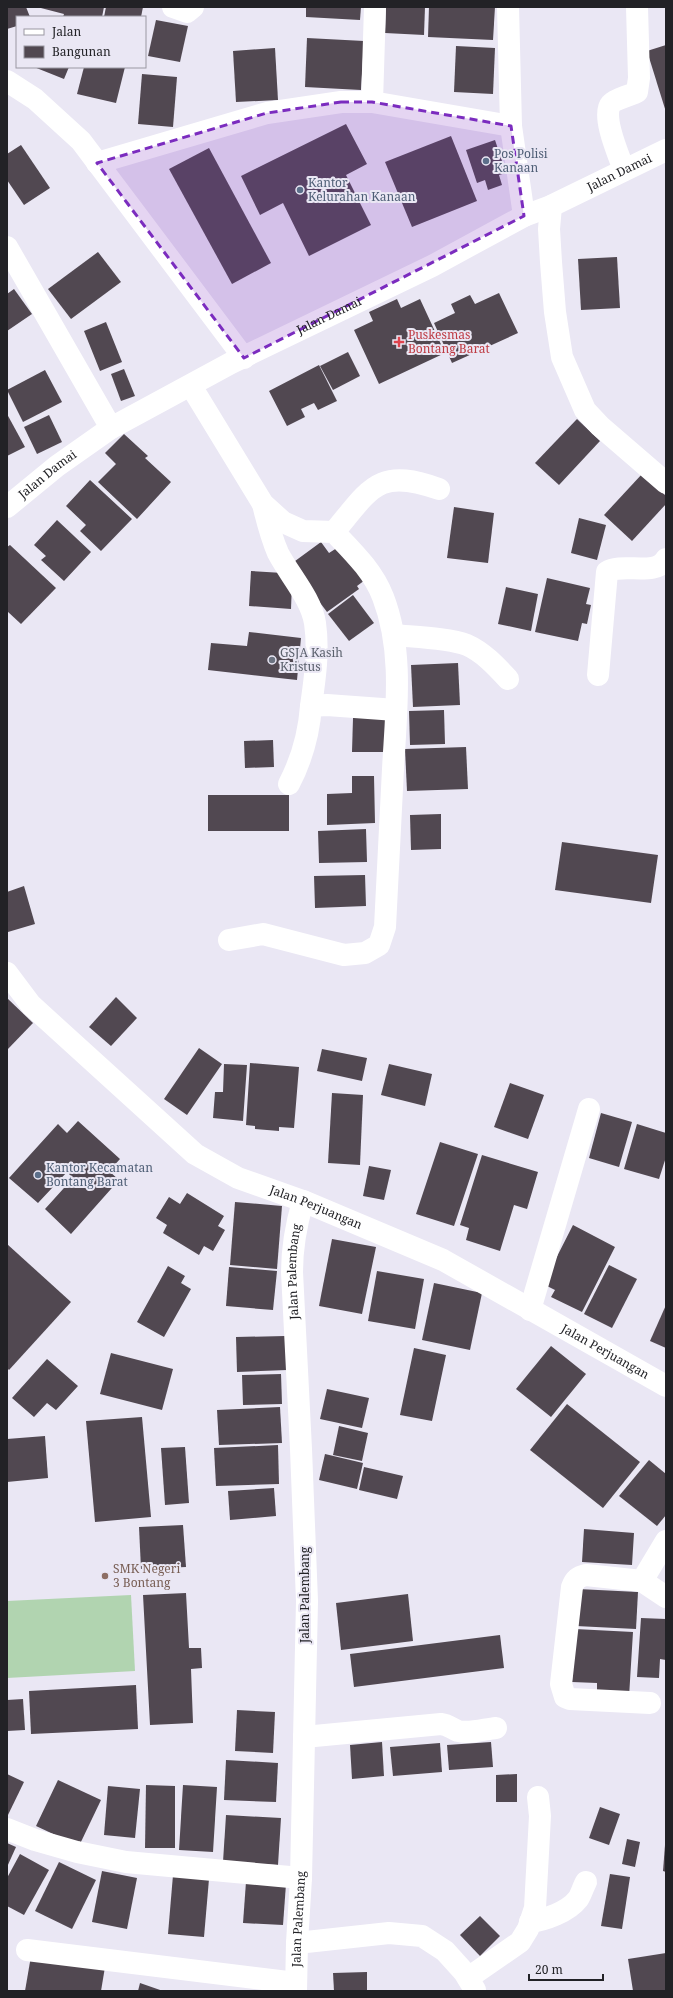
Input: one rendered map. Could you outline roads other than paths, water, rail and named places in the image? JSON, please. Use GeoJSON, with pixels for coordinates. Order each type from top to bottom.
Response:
{"type":"FeatureCollection","features":[{"type":"Feature","properties":{"kind":"street"},"geometry":{"type":"LineString","coordinates":[[173,7],[187,12],[193,7]]}},
{"type":"Feature","properties":{"kind":"street"},"geometry":{"type":"LineString","coordinates":[[372,102],[375,7]]}},
{"type":"Feature","properties":{"kind":"street"},"geometry":{"type":"LineString","coordinates":[[508,7],[511,126],[524,216]]}},
{"type":"Feature","properties":{"kind":"street"},"geometry":{"type":"LineString","coordinates":[[624,170],[608,121],[607,111],[611,103],[637,92],[639,78],[637,7]]}},
{"type":"Feature","properties":{"kind":"street"},"geometry":{"type":"LineString","coordinates":[[7,82],[35,99],[82,141],[238,361]]}},
{"type":"Feature","properties":{"kind":"street"},"geometry":{"type":"LineString","coordinates":[[97,163],[268,112],[341,102],[372,102],[511,126]]}},
{"type":"Feature","properties":{"kind":"street","name":"Jalan Damai"},"geometry":{"type":"LineString","coordinates":[[7,507],[57,466],[110,428],[200,380],[432,266],[524,216],[551,206],[666,150]]}},
{"type":"Feature","properties":{"kind":"street"},"geometry":{"type":"LineString","coordinates":[[551,206],[549,229],[555,312],[562,357],[585,410],[600,426],[666,483]]}},
{"type":"Feature","properties":{"kind":"street"},"geometry":{"type":"LineString","coordinates":[[7,247],[110,428]]}},
{"type":"Feature","properties":{"kind":"street"},"geometry":{"type":"LineString","coordinates":[[200,380],[263,504],[274,543],[304,595],[315,622],[317,662],[306,743],[300,763],[289,784]]}},
{"type":"Feature","properties":{"kind":"street"},"geometry":{"type":"LineString","coordinates":[[334,532],[374,487],[393,479],[416,481],[439,489]]}},
{"type":"Feature","properties":{"kind":"street"},"geometry":{"type":"LineString","coordinates":[[229,940],[263,934],[344,955],[365,953],[379,945],[385,927],[396,710],[394,635],[387,608],[374,578],[364,564],[334,532],[303,531],[283,522],[263,504]]}},
{"type":"Feature","properties":{"kind":"street"},"geometry":{"type":"LineString","coordinates":[[598,675],[607,572],[612,569],[653,568],[661,564],[666,559]]}},
{"type":"Feature","properties":{"kind":"street"},"geometry":{"type":"LineString","coordinates":[[394,635],[432,638],[467,645],[493,663],[508,679]]}},
{"type":"Feature","properties":{"kind":"street"},"geometry":{"type":"LineString","coordinates":[[311,706],[327,705],[396,710]]}},
{"type":"Feature","properties":{"kind":"street","name":"Jalan Perjuangan"},"geometry":{"type":"LineString","coordinates":[[7,973],[31,1005],[195,1154],[238,1178],[303,1201],[443,1260],[666,1386]]}},
{"type":"Feature","properties":{"kind":"street"},"geometry":{"type":"LineString","coordinates":[[530,1310],[588,1109]]}},
{"type":"Feature","properties":{"kind":"street","name":"Jalan Palembang"},"geometry":{"type":"LineString","coordinates":[[296,1982],[301,1878],[307,1601],[302,1449],[292,1249],[296,1226],[303,1201]]}},
{"type":"Feature","properties":{"kind":"street"},"geometry":{"type":"LineString","coordinates":[[642,1581],[666,1541]]}},
{"type":"Feature","properties":{"kind":"street"},"geometry":{"type":"LineString","coordinates":[[650,1703],[570,1699],[565,1697],[561,1684],[572,1587],[574,1581],[579,1577],[586,1575],[642,1581],[666,1597]]}},
{"type":"Feature","properties":{"kind":"street"},"geometry":{"type":"LineString","coordinates":[[304,1737],[441,1724],[448,1724],[457,1731],[496,1728]]}},
{"type":"Feature","properties":{"kind":"street"},"geometry":{"type":"LineString","coordinates":[[297,1947],[389,1933],[422,1936],[445,1951],[472,1985],[520,1942],[535,1908],[540,1816],[538,1798]]}},
{"type":"Feature","properties":{"kind":"street"},"geometry":{"type":"LineString","coordinates":[[7,1829],[35,1840],[77,1852],[126,1862],[301,1878]]}},
{"type":"Feature","properties":{"kind":"street"},"geometry":{"type":"LineString","coordinates":[[530,1922],[542,1921],[559,1914],[578,1899],[586,1882]]}},
{"type":"Feature","properties":{"kind":"street"},"geometry":{"type":"LineString","coordinates":[[27,1950],[296,1982]]}},
{"type":"Feature","properties":{"kind":"place","name":"Pos Polisi Kanaan"},"geometry":{"type":"Point","coordinates":[486,161]}},
{"type":"Feature","properties":{"kind":"place","name":"Kantor Kelurahan Kanaan"},"geometry":{"type":"Point","coordinates":[300,190]}},
{"type":"Feature","properties":{"kind":"place","name":"Puskesmas Bontang Barat"},"geometry":{"type":"Point","coordinates":[399,342]}},
{"type":"Feature","properties":{"kind":"place","name":"GSJA Kasih Kristus"},"geometry":{"type":"Point","coordinates":[272,660]}},
{"type":"Feature","properties":{"kind":"place","name":"Kantor Kecamatan Bontang Barat"},"geometry":{"type":"Point","coordinates":[38,1175]}},
{"type":"Feature","properties":{"kind":"place","name":"SMK Negeri 3 Bontang"},"geometry":{"type":"Point","coordinates":[105,1576]}}]}
